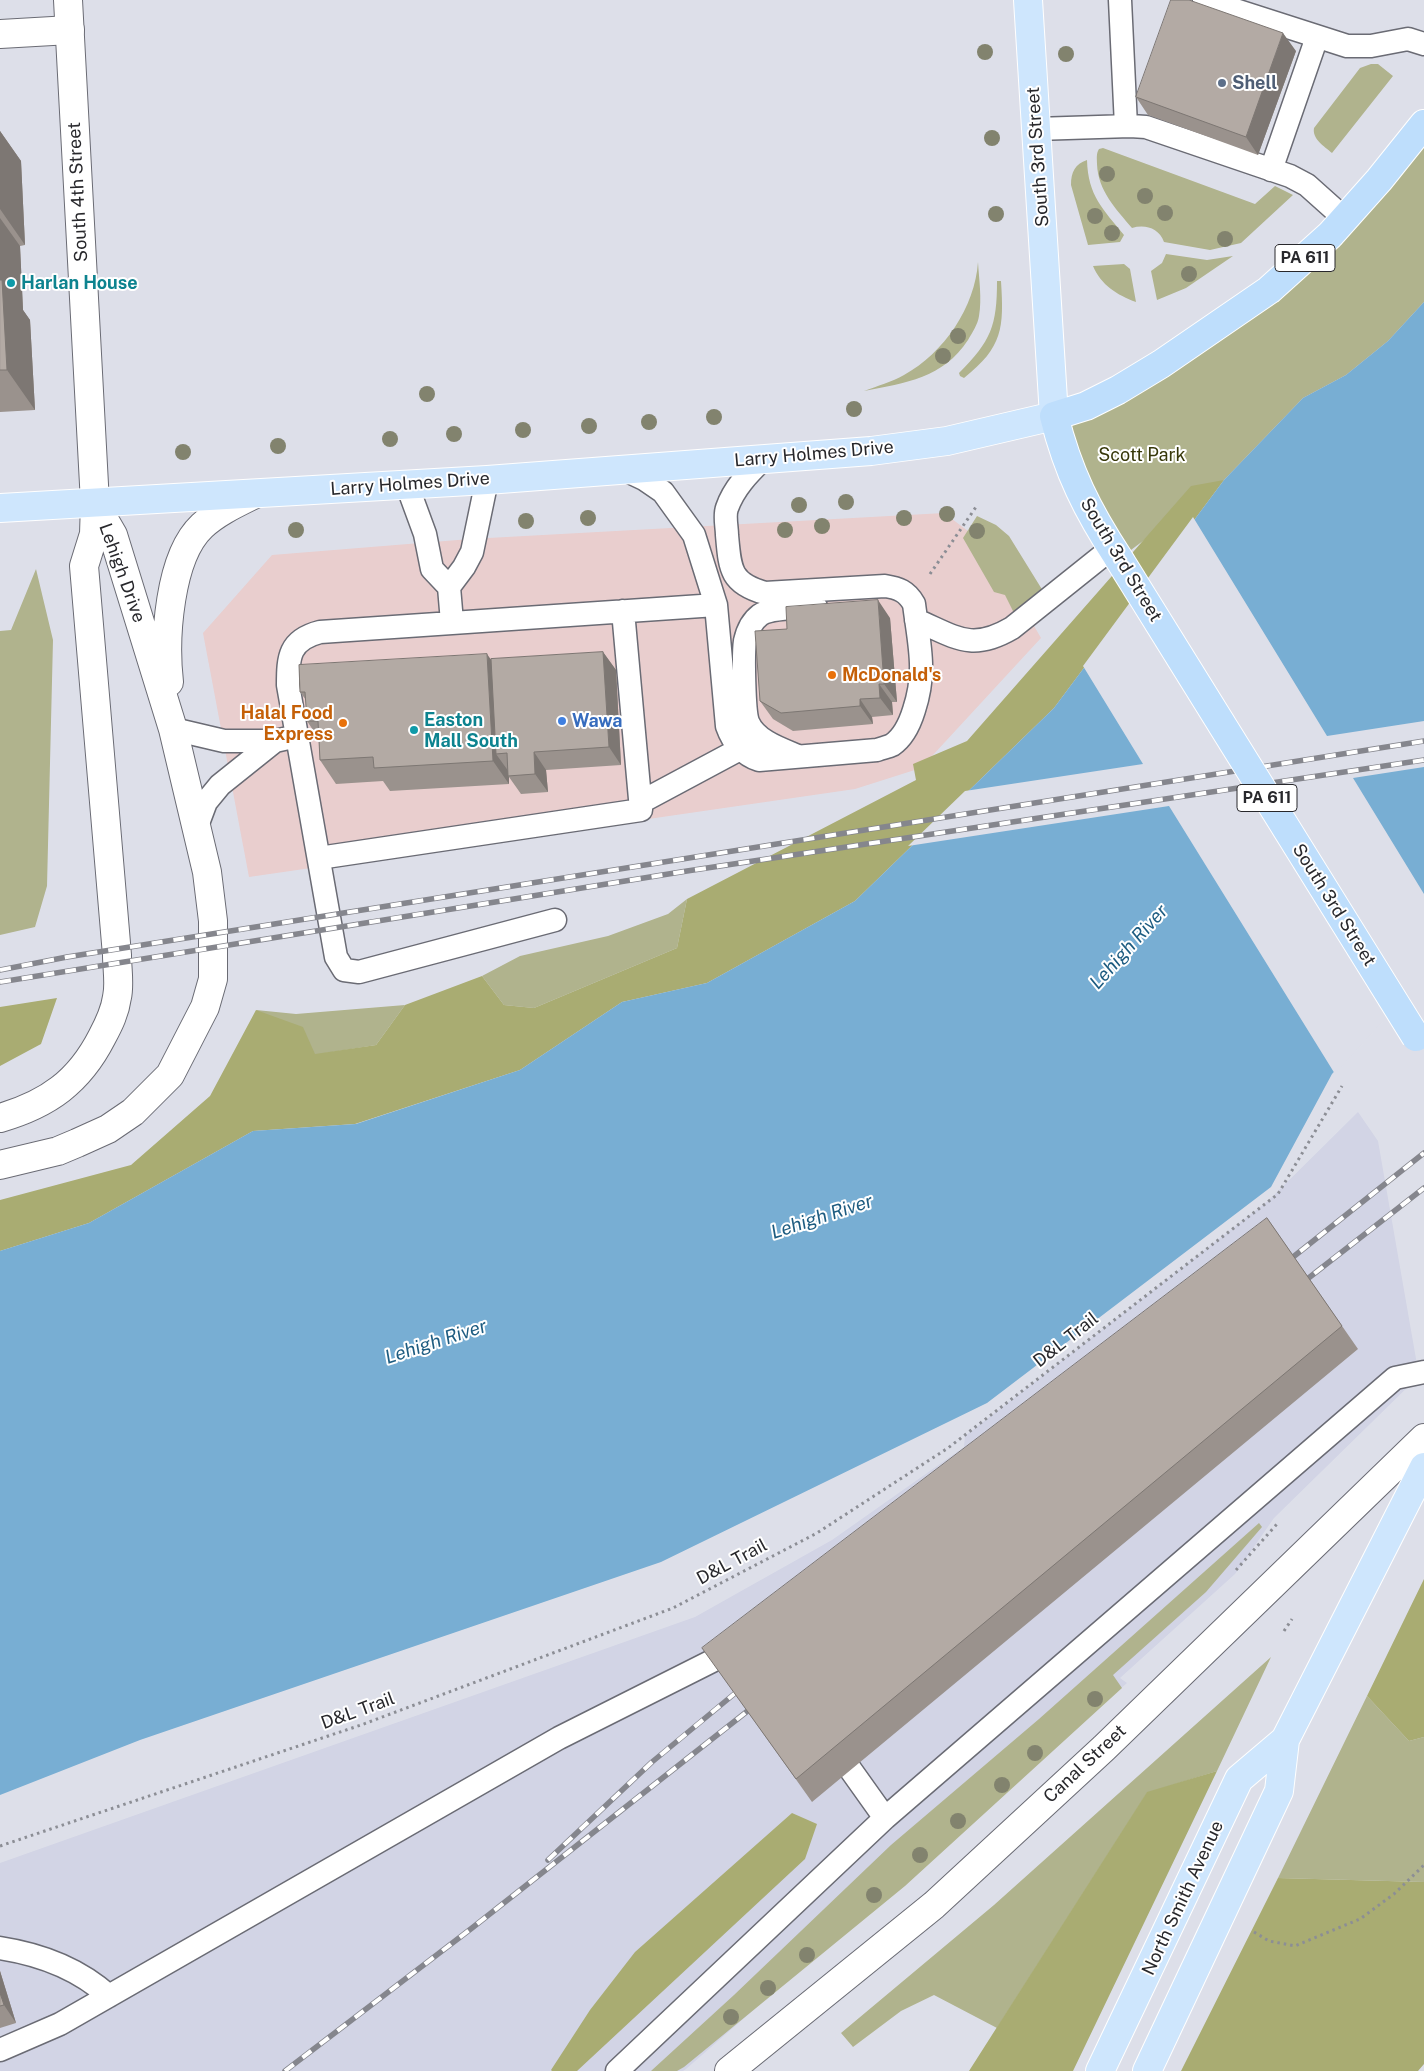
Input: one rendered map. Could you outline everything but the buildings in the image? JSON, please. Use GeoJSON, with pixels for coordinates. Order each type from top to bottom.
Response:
{"type":"FeatureCollection","features":[{"type":"Feature","properties":{"kind":"highway","name":"Larry Holmes Drive"},"geometry":{"type":"LineString","coordinates":[[1054,416],[1086,406],[1118,390],[1232,317],[1269,290],[1345,220],[1424,124]]}},
{"type":"Feature","properties":{"kind":"highway","name":"South 3rd Street"},"geometry":{"type":"LineString","coordinates":[[1054,416],[1064,455],[1078,489],[1420,1044]]}},
{"type":"Feature","properties":{"kind":"main road","name":"South 3rd Street"},"geometry":{"type":"LineString","coordinates":[[1028,0],[1054,416]]}},
{"type":"Feature","properties":{"kind":"main road","name":"Larry Holmes Drive"},"geometry":{"type":"LineString","coordinates":[[0,508],[487,480],[871,451],[948,441],[1054,416]]}},
{"type":"Feature","properties":{"kind":"main road","name":"North Smith Avenue"},"geometry":{"type":"LineString","coordinates":[[1147,2071],[1279,1791],[1285,1740],[1424,1466]]}},
{"type":"Feature","properties":{"kind":"main road","name":"North Smith Avenue"},"geometry":{"type":"LineString","coordinates":[[1100,2071],[1239,1779],[1285,1740]]}},
{"type":"Feature","properties":{"kind":"street","name":"South 4th Street"},"geometry":{"type":"LineString","coordinates":[[68,0],[94,503]]}},
{"type":"Feature","properties":{"kind":"street"},"geometry":{"type":"LineString","coordinates":[[0,34],[70,30]]}},
{"type":"Feature","properties":{"kind":"street"},"geometry":{"type":"LineString","coordinates":[[173,729],[167,647],[175,581],[185,551],[202,526],[225,509],[255,494]]}},
{"type":"Feature","properties":{"kind":"street","name":"Lehigh Drive"},"geometry":{"type":"LineString","coordinates":[[0,1165],[58,1151],[108,1129],[133,1112],[170,1075],[205,1007],[213,979],[213,921],[207,872],[173,729],[113,535],[94,503]]}},
{"type":"Feature","properties":{"kind":"street","name":"Lehigh Drive"},"geometry":{"type":"LineString","coordinates":[[0,1118],[47,1099],[76,1076],[87,1064],[97,1047],[113,1014],[118,997],[117,955],[112,915],[84,566],[94,534],[94,503]]}},
{"type":"Feature","properties":{"kind":"street","name":"Canal Street"},"geometry":{"type":"LineString","coordinates":[[728,2071],[934,1905],[1104,1748],[1424,1438]]}},
{"type":"Feature","properties":{"kind":"lane"},"geometry":{"type":"LineString","coordinates":[[1120,0],[1126,126]]}},
{"type":"Feature","properties":{"kind":"lane"},"geometry":{"type":"LineString","coordinates":[[1204,0],[1347,46],[1371,46],[1408,39],[1424,44]]}},
{"type":"Feature","properties":{"kind":"lane"},"geometry":{"type":"LineString","coordinates":[[1271,170],[1317,37]]}},
{"type":"Feature","properties":{"kind":"lane"},"geometry":{"type":"LineString","coordinates":[[1036,129],[1126,126],[1146,128],[1290,176],[1307,185],[1345,220]]}},
{"type":"Feature","properties":{"kind":"lane"},"geometry":{"type":"LineString","coordinates":[[623,469],[644,478],[663,492],[694,535],[716,605],[727,726],[732,739],[740,749],[748,756],[759,760],[877,750],[891,745],[902,736],[910,723],[921,690],[922,671],[914,610],[899,588],[885,586],[765,593],[748,588],[737,579],[729,560],[726,510],[740,482],[763,459]]}},
{"type":"Feature","properties":{"kind":"lane"},"geometry":{"type":"LineString","coordinates":[[449,587],[464,567],[472,552],[487,480]]}},
{"type":"Feature","properties":{"kind":"lane"},"geometry":{"type":"LineString","coordinates":[[407,485],[425,534],[432,569],[449,587],[452,622]]}},
{"type":"Feature","properties":{"kind":"lane"},"geometry":{"type":"LineString","coordinates":[[802,757],[775,747],[759,735],[748,722],[745,642],[754,621],[761,614],[772,611],[896,599],[963,640],[976,642],[993,638],[1012,628],[1116,553]]}},
{"type":"Feature","properties":{"kind":"lane"},"geometry":{"type":"LineString","coordinates":[[555,920],[359,972],[344,970],[336,958],[288,685],[288,662],[296,643],[306,635],[320,632],[716,605]]}},
{"type":"Feature","properties":{"kind":"lane"},"geometry":{"type":"LineString","coordinates":[[318,858],[641,810],[623,611]]}},
{"type":"Feature","properties":{"kind":"lane"},"geometry":{"type":"LineString","coordinates":[[173,729],[224,741],[275,741],[297,736]]}},
{"type":"Feature","properties":{"kind":"lane"},"geometry":{"type":"LineString","coordinates":[[197,826],[206,802],[220,785],[275,741]]}},
{"type":"Feature","properties":{"kind":"lane"},"geometry":{"type":"LineString","coordinates":[[641,802],[740,749]]}},
{"type":"Feature","properties":{"kind":"lane"},"geometry":{"type":"LineString","coordinates":[[617,2071],[885,1818],[1395,1378],[1424,1372]]}},
{"type":"Feature","properties":{"kind":"lane"},"geometry":{"type":"LineString","coordinates":[[0,2050],[60,2024],[559,1738],[756,1639]]}},
{"type":"Feature","properties":{"kind":"lane"},"geometry":{"type":"LineString","coordinates":[[823,1731],[885,1818]]}},
{"type":"Feature","properties":{"kind":"lane"},"geometry":{"type":"LineString","coordinates":[[0,1948],[18,1951],[85,1977],[109,1996]]}},
{"type":"Feature","properties":{"kind":"path","name":"D&L Trail"},"geometry":{"type":"LineString","coordinates":[[0,1846],[361,1725],[673,1608],[817,1533],[948,1448],[1278,1194],[1342,1086]]}},
{"type":"Feature","properties":{"kind":"path"},"geometry":{"type":"LineString","coordinates":[[1234,1572],[1280,1521]]}},
{"type":"Feature","properties":{"kind":"path"},"geometry":{"type":"LineString","coordinates":[[1284,1631],[1292,1618]]}},
{"type":"Feature","properties":{"kind":"path"},"geometry":{"type":"LineString","coordinates":[[1254,1932],[1269,1941],[1295,1946],[1360,1918],[1394,1894],[1424,1865]]}},
{"type":"Feature","properties":{"kind":"shaded area"},"geometry":{"type":"Polygon","coordinates":[[[944,513],[988,546],[1041,638],[921,768],[855,789],[249,877],[203,633],[272,555],[470,539],[944,513]]]}},
{"type":"Feature","properties":{"kind":"shaded area"},"geometry":{"type":"Polygon","coordinates":[[[1358,1112],[1378,1141],[1419,1376],[1274,1518],[1235,1574],[1120,1678],[1127,1683],[686,2069],[683,2071],[0,2071],[0,1863],[695,1617],[832,1540],[964,1447],[965,1436],[1268,1201],[1358,1112]]]}},
{"type":"Feature","properties":{"kind":"green space"},"geometry":{"type":"Polygon","coordinates":[[[1371,64],[1378,64],[1393,76],[1332,153],[1317,139],[1314,128],[1360,68],[1371,64]]]}},
{"type":"Feature","properties":{"kind":"green space","name":"Scott Park"},"geometry":{"type":"Polygon","coordinates":[[[1424,124],[1424,302],[1388,341],[1346,375],[1303,398],[1224,480],[1119,559],[1059,435],[1086,406],[1239,312],[1424,124]]]}},
{"type":"Feature","properties":{"kind":"green space"},"geometry":{"type":"Polygon","coordinates":[[[1103,148],[1255,204],[1275,186],[1293,195],[1241,243],[1210,250],[1164,242],[1159,233],[1151,228],[1132,228],[1109,199],[1098,174],[1097,156],[1099,149],[1103,148]]]}},
{"type":"Feature","properties":{"kind":"green space"},"geometry":{"type":"Polygon","coordinates":[[[1087,160],[1090,183],[1094,193],[1103,209],[1124,235],[1120,242],[1088,245],[1071,185],[1074,169],[1087,160]]]}},
{"type":"Feature","properties":{"kind":"green space"},"geometry":{"type":"Polygon","coordinates":[[[1166,254],[1207,260],[1233,256],[1186,288],[1157,300],[1151,271],[1162,263],[1166,254]]]}},
{"type":"Feature","properties":{"kind":"green space"},"geometry":{"type":"Polygon","coordinates":[[[978,262],[980,309],[978,319],[968,340],[958,353],[935,371],[922,377],[864,391],[889,382],[919,366],[944,341],[964,312],[971,296],[978,262]]]}},
{"type":"Feature","properties":{"kind":"green space"},"geometry":{"type":"Polygon","coordinates":[[[1124,264],[1130,269],[1136,302],[1122,296],[1105,284],[1093,266],[1124,264]]]}},
{"type":"Feature","properties":{"kind":"green space"},"geometry":{"type":"Polygon","coordinates":[[[997,281],[1001,281],[1002,297],[1001,324],[998,336],[987,356],[964,378],[959,373],[970,362],[990,332],[996,310],[997,281]]]}},
{"type":"Feature","properties":{"kind":"green space"},"geometry":{"type":"Polygon","coordinates":[[[1224,480],[1054,708],[855,901],[707,983],[622,1002],[520,1070],[355,1124],[253,1131],[89,1223],[0,1251],[0,1200],[131,1165],[210,1096],[256,1010],[303,1027],[315,1054],[376,1045],[405,1005],[482,976],[504,1005],[534,1008],[677,948],[687,899],[916,780],[913,764],[967,741],[1191,486],[1224,480]]]}},
{"type":"Feature","properties":{"kind":"green space"},"geometry":{"type":"Polygon","coordinates":[[[977,516],[996,525],[1009,536],[1043,591],[1015,615],[1005,595],[994,592],[963,538],[977,516]]]}},
{"type":"Feature","properties":{"kind":"green space"},"geometry":{"type":"Polygon","coordinates":[[[36,569],[53,640],[47,886],[35,927],[0,935],[0,631],[11,630],[36,569]]]}},
{"type":"Feature","properties":{"kind":"green space"},"geometry":{"type":"Polygon","coordinates":[[[687,899],[677,948],[534,1008],[504,1005],[482,976],[520,956],[608,936],[668,914],[687,899]]]}},
{"type":"Feature","properties":{"kind":"green space"},"geometry":{"type":"Polygon","coordinates":[[[57,998],[41,1044],[0,1066],[0,1007],[57,998]]]}},
{"type":"Feature","properties":{"kind":"green space"},"geometry":{"type":"Polygon","coordinates":[[[405,1005],[376,1045],[314,1055],[256,1010],[296,1014],[405,1005]]]}},
{"type":"Feature","properties":{"kind":"green space"},"geometry":{"type":"Polygon","coordinates":[[[1259,1523],[1262,1527],[1206,1592],[1113,1675],[1122,1688],[905,1886],[684,2067],[677,2071],[651,2071],[734,1995],[891,1845],[1039,1719],[1259,1523]]]}},
{"type":"Feature","properties":{"kind":"green space"},"geometry":{"type":"Polygon","coordinates":[[[1424,1579],[1424,1737],[1409,1741],[1367,1696],[1424,1579]]]}},
{"type":"Feature","properties":{"kind":"green space"},"geometry":{"type":"Polygon","coordinates":[[[1271,1657],[1217,1771],[1147,1793],[997,2028],[934,1995],[901,2011],[853,2047],[841,2033],[994,1905],[1271,1657]]]}},
{"type":"Feature","properties":{"kind":"green space"},"geometry":{"type":"Polygon","coordinates":[[[1367,1696],[1409,1741],[1424,1737],[1424,1882],[1278,1878],[1367,1696]]]}},
{"type":"Feature","properties":{"kind":"green space"},"geometry":{"type":"Polygon","coordinates":[[[1217,1771],[1073,2071],[969,2071],[1147,1792],[1217,1771]]]}},
{"type":"Feature","properties":{"kind":"green space"},"geometry":{"type":"Polygon","coordinates":[[[792,1813],[817,1824],[805,1859],[577,2071],[552,2071],[590,2010],[635,1952],[792,1813]]]}},
{"type":"Feature","properties":{"kind":"green space"},"geometry":{"type":"Polygon","coordinates":[[[1278,1878],[1424,1882],[1424,2064],[1418,2071],[1181,2071],[1278,1878]]]}},
{"type":"Feature","properties":{"kind":"water","name":"Lehigh River"},"geometry":{"type":"Polygon","coordinates":[[[1424,302],[1424,973],[1332,1074],[1271,1187],[987,1403],[661,1562],[140,1740],[0,1795],[0,1251],[89,1223],[253,1131],[356,1124],[520,1070],[622,1002],[707,983],[855,901],[1054,708],[1224,480],[1303,398],[1346,375],[1388,341],[1424,302]]]}},
{"type":"Feature","properties":{"kind":"pier"},"geometry":{"type":"Polygon","coordinates":[[[1193,517],[1327,736],[1424,721],[1424,767],[1353,778],[1424,894],[1424,976],[1335,1074],[1169,806],[908,846],[965,791],[1143,764],[1083,666],[1193,517]]]}},
{"type":"Feature","properties":{"kind":"railway"},"geometry":{"type":"LineString","coordinates":[[0,970],[67,957],[1424,741]]}},
{"type":"Feature","properties":{"kind":"railway"},"geometry":{"type":"LineString","coordinates":[[0,982],[687,871],[1424,760]]}},
{"type":"Feature","properties":{"kind":"railway"},"geometry":{"type":"LineString","coordinates":[[1283,1265],[1424,1153]]}},
{"type":"Feature","properties":{"kind":"railway"},"geometry":{"type":"LineString","coordinates":[[1297,1287],[1424,1188]]}},
{"type":"Feature","properties":{"kind":"railway"},"geometry":{"type":"LineString","coordinates":[[548,1860],[652,1762],[745,1685]]}},
{"type":"Feature","properties":{"kind":"railway"},"geometry":{"type":"LineString","coordinates":[[285,2071],[472,1928],[759,1702]]}},
{"type":"Feature","properties":{"kind":"place","name":"Shell"},"geometry":{"type":"Point","coordinates":[1222,83]}},
{"type":"Feature","properties":{"kind":"place","name":"Harlan House"},"geometry":{"type":"Point","coordinates":[11,283]}},
{"type":"Feature","properties":{"kind":"place","name":"McDonald's"},"geometry":{"type":"Point","coordinates":[832,675]}},
{"type":"Feature","properties":{"kind":"place","name":"Wawa"},"geometry":{"type":"Point","coordinates":[562,721]}},
{"type":"Feature","properties":{"kind":"place","name":"Halal Food Express"},"geometry":{"type":"Point","coordinates":[343,723]}},
{"type":"Feature","properties":{"kind":"place","name":"Easton Mall South"},"geometry":{"type":"Point","coordinates":[414,730]}}]}
